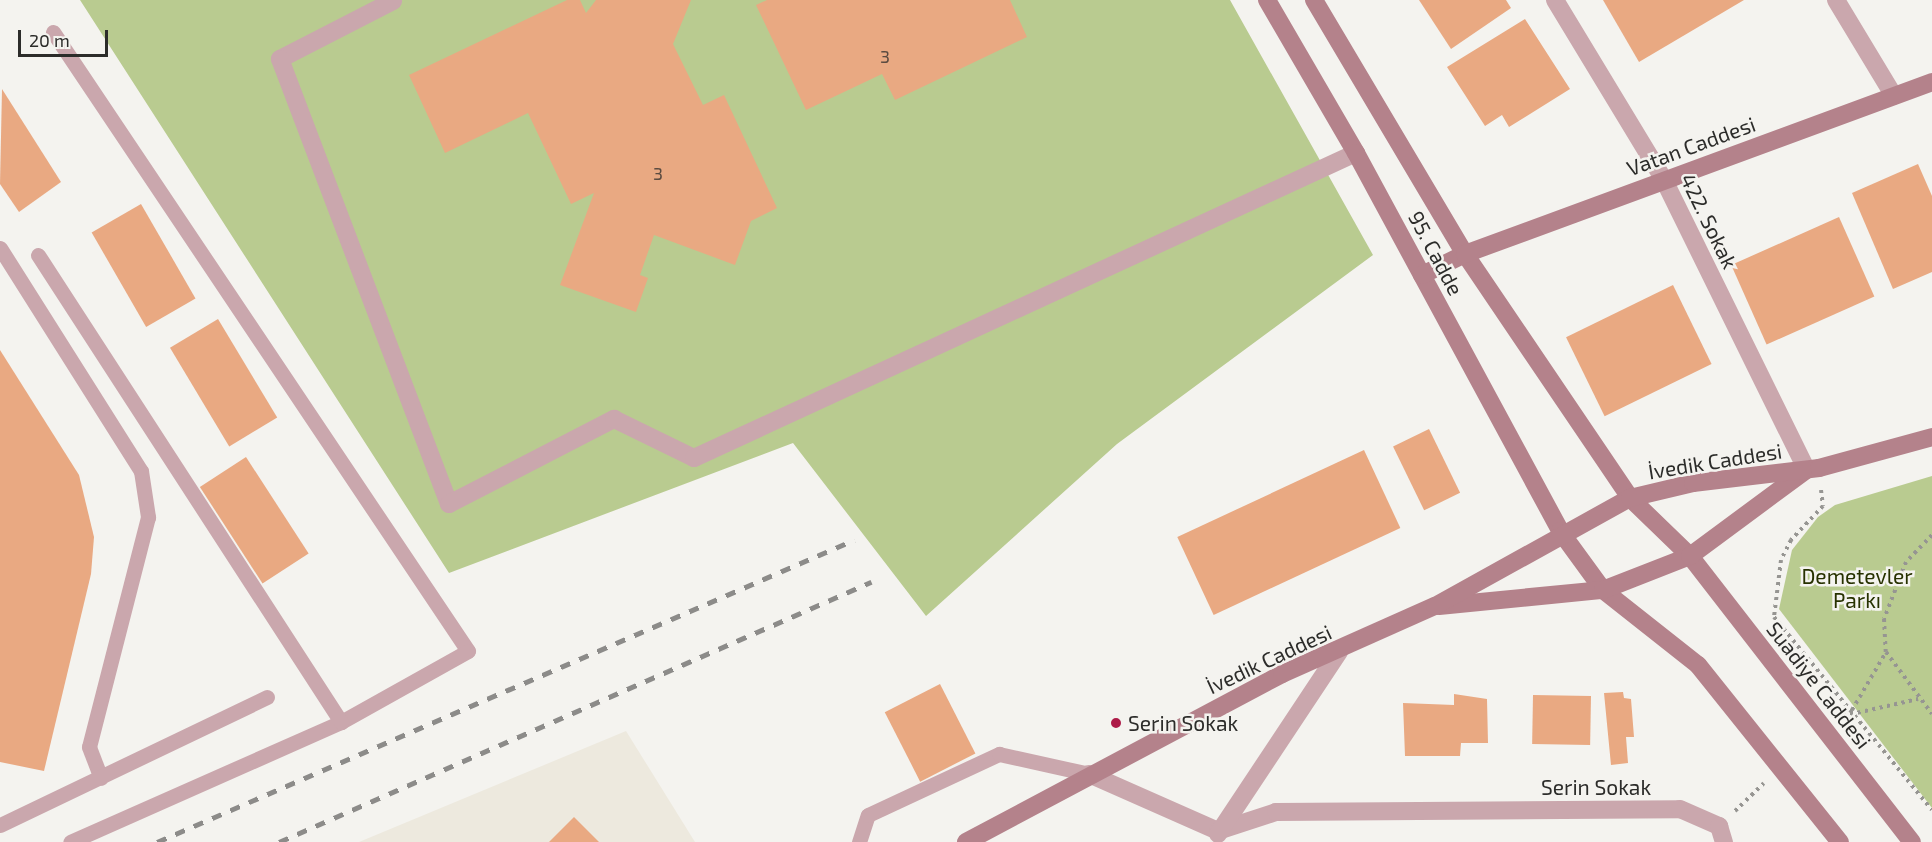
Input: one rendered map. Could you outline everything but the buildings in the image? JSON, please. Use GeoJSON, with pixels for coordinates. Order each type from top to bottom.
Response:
{"type":"FeatureCollection","features":[{"type":"Feature","properties":{"kind":"main road","name":"95. Cadde"},"geometry":{"type":"LineString","coordinates":[[1267,0],[1356,153],[1560,531]]}},
{"type":"Feature","properties":{"kind":"main road","name":"95. Cadde"},"geometry":{"type":"LineString","coordinates":[[1314,0],[1465,254],[1630,498]]}},
{"type":"Feature","properties":{"kind":"main road","name":"Vatan Caddesi"},"geometry":{"type":"LineString","coordinates":[[1422,275],[1465,254],[1932,82]]}},
{"type":"Feature","properties":{"kind":"main road","name":"İvedik Caddesi"},"geometry":{"type":"LineString","coordinates":[[966,842],[1089,774],[1435,606],[1560,531],[1630,498],[1693,483],[1813,469],[1932,437]]}},
{"type":"Feature","properties":{"kind":"main road","name":"İvedik Caddesi"},"geometry":{"type":"LineString","coordinates":[[1435,606],[1604,590],[1690,556],[1813,469]]}},
{"type":"Feature","properties":{"kind":"main road","name":"İvedik Caddesi"},"geometry":{"type":"LineString","coordinates":[[1630,498],[1690,556]]}},
{"type":"Feature","properties":{"kind":"main road"},"geometry":{"type":"LineString","coordinates":[[1560,531],[1604,590],[1698,665],[1840,842]]}},
{"type":"Feature","properties":{"kind":"main road","name":"Suadiye Caddesi"},"geometry":{"type":"LineString","coordinates":[[1690,556],[1912,842]]}},
{"type":"Feature","properties":{"kind":"street","name":"422. Sokak"},"geometry":{"type":"LineString","coordinates":[[1555,0],[1664,180],[1813,469]]}},
{"type":"Feature","properties":{"kind":"street"},"geometry":{"type":"LineString","coordinates":[[1836,0],[1894,96]]}},
{"type":"Feature","properties":{"kind":"street"},"geometry":{"type":"LineString","coordinates":[[393,1],[280,59],[449,504],[614,419],[694,458],[1356,153]]}},
{"type":"Feature","properties":{"kind":"street"},"geometry":{"type":"LineString","coordinates":[[1089,774],[1219,836],[1339,652]]}},
{"type":"Feature","properties":{"kind":"street","name":"Serin Sokak"},"geometry":{"type":"LineString","coordinates":[[1219,836],[1288,812],[1680,809],[1722,834]]}},
{"type":"Feature","properties":{"kind":"lane"},"geometry":{"type":"LineString","coordinates":[[52,32],[468,651],[341,722],[70,842]]}},
{"type":"Feature","properties":{"kind":"lane"},"geometry":{"type":"LineString","coordinates":[[0,248],[141,471],[148,517],[89,747],[101,778]]}},
{"type":"Feature","properties":{"kind":"lane"},"geometry":{"type":"LineString","coordinates":[[38,255],[341,722]]}},
{"type":"Feature","properties":{"kind":"lane"},"geometry":{"type":"LineString","coordinates":[[0,825],[267,697]]}},
{"type":"Feature","properties":{"kind":"lane"},"geometry":{"type":"LineString","coordinates":[[859,842],[868,815],[999,754],[1089,774]]}},
{"type":"Feature","properties":{"kind":"path"},"geometry":{"type":"LineString","coordinates":[[1813,469],[1823,506],[1791,540],[1781,560],[1774,617],[1932,810]]}},
{"type":"Feature","properties":{"kind":"path"},"geometry":{"type":"LineString","coordinates":[[1932,535],[1906,562],[1884,619],[1886,652],[1918,699],[1932,714]]}},
{"type":"Feature","properties":{"kind":"path"},"geometry":{"type":"LineString","coordinates":[[1852,710],[1886,652]]}},
{"type":"Feature","properties":{"kind":"path"},"geometry":{"type":"LineString","coordinates":[[1825,728],[1852,710],[1918,699]]}},
{"type":"Feature","properties":{"kind":"path"},"geometry":{"type":"LineString","coordinates":[[1722,834],[1781,767]]}},
{"type":"Feature","properties":{"kind":"shaded area"},"geometry":{"type":"Polygon","coordinates":[[[626,731],[695,842],[359,842],[626,731]]]}},
{"type":"Feature","properties":{"kind":"green space"},"geometry":{"type":"Polygon","coordinates":[[[80,0],[1230,0],[1373,255],[1117,444],[926,616],[793,443],[449,573],[80,0]]]}},
{"type":"Feature","properties":{"kind":"green space","name":"Demetevler Parkı"},"geometry":{"type":"Polygon","coordinates":[[[1932,476],[1932,808],[1779,609],[1792,550],[1818,517],[1835,505],[1932,476]]]}},
{"type":"Feature","properties":{"kind":"railway"},"geometry":{"type":"LineString","coordinates":[[157,842],[854,540]]}},
{"type":"Feature","properties":{"kind":"railway"},"geometry":{"type":"LineString","coordinates":[[279,842],[871,582]]}},
{"type":"Feature","properties":{"kind":"place","name":"Serin Sokak"},"geometry":{"type":"Point","coordinates":[1116,723]}}]}
